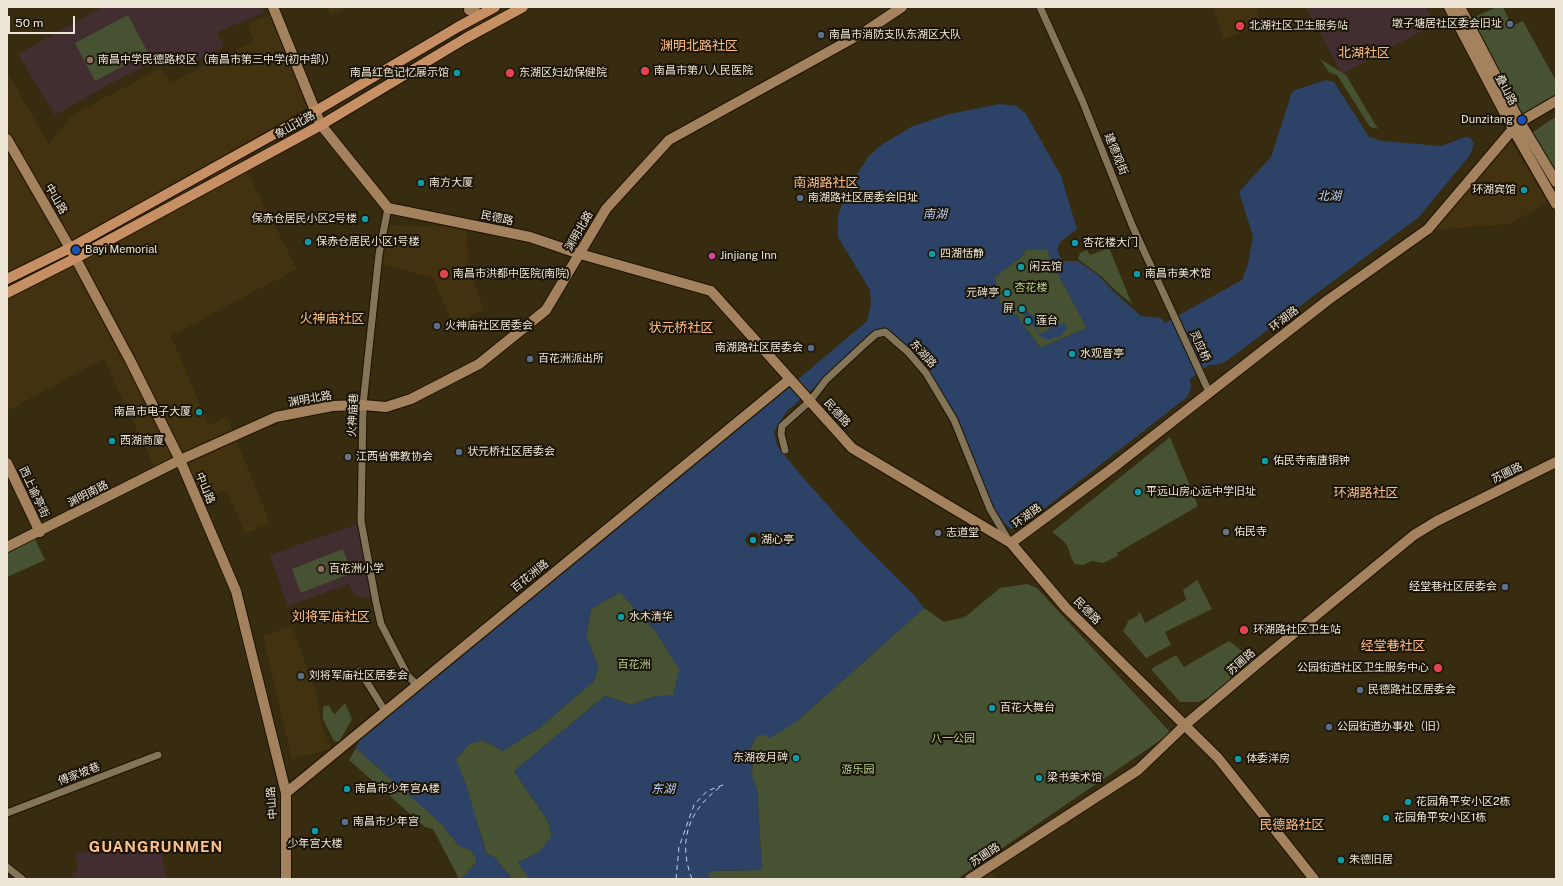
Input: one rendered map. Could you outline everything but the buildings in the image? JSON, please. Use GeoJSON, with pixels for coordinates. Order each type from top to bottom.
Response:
{"type":"FeatureCollection","features":[{"type":"Feature","properties":{"kind":"main road"},"geometry":{"type":"LineString","coordinates":[[274,7],[320,125],[388,208]]}},
{"type":"Feature","properties":{"kind":"main road","name":"象山北路"},"geometry":{"type":"LineString","coordinates":[[7,279],[70,248],[314,112],[471,11],[495,7]]}},
{"type":"Feature","properties":{"kind":"main road","name":"象山北路"},"geometry":{"type":"LineString","coordinates":[[7,293],[76,258],[320,125],[466,38],[523,7]]}},
{"type":"Feature","properties":{"kind":"main road","name":"渊明北路"},"geometry":{"type":"LineString","coordinates":[[180,460],[276,417],[332,406],[364,405],[386,407],[411,399],[478,364],[546,310],[606,209],[669,140],[854,37],[902,7]]}},
{"type":"Feature","properties":{"kind":"main road","name":"叠山路"},"geometry":{"type":"LineString","coordinates":[[1449,7],[1517,126],[1556,182]]}},
{"type":"Feature","properties":{"kind":"main road","name":"叠山路"},"geometry":{"type":"LineString","coordinates":[[1460,7],[1556,204]]}},
{"type":"Feature","properties":{"kind":"main road","name":"环湖路"},"geometry":{"type":"LineString","coordinates":[[1011,543],[1110,470],[1328,300],[1428,229],[1517,126],[1556,101]]}},
{"type":"Feature","properties":{"kind":"main road","name":"中山路"},"geometry":{"type":"LineString","coordinates":[[7,139],[76,258],[131,362],[180,460],[236,591],[286,793],[286,879]]}},
{"type":"Feature","properties":{"kind":"main road","name":"民德路"},"geometry":{"type":"LineString","coordinates":[[388,208],[530,237],[580,254],[711,291],[852,448],[1011,543],[1066,608],[1218,758],[1314,879]]}},
{"type":"Feature","properties":{"kind":"main road","name":"百花洲路"},"geometry":{"type":"LineString","coordinates":[[286,793],[790,378]]}},
{"type":"Feature","properties":{"kind":"main road","name":"渊明南路"},"geometry":{"type":"LineString","coordinates":[[7,548],[180,460]]}},
{"type":"Feature","properties":{"kind":"main road","name":"苏圃路"},"geometry":{"type":"LineString","coordinates":[[970,879],[1138,770],[1185,725],[1414,535],[1437,521],[1556,462]]}},
{"type":"Feature","properties":{"kind":"main road","name":"西上谕亭街"},"geometry":{"type":"LineString","coordinates":[[7,463],[40,532]]}},
{"type":"Feature","properties":{"kind":"street","name":"建德观街"},"geometry":{"type":"LineString","coordinates":[[1040,7],[1082,100],[1132,225],[1171,309]]}},
{"type":"Feature","properties":{"kind":"street","name":"火神庙巷"},"geometry":{"type":"LineString","coordinates":[[388,208],[379,254],[364,405],[361,521],[370,576],[381,624],[408,676],[416,685]]}},
{"type":"Feature","properties":{"kind":"street","name":"灵应桥"},"geometry":{"type":"LineString","coordinates":[[1171,309],[1209,392]]}},
{"type":"Feature","properties":{"kind":"street","name":"东湖路"},"geometry":{"type":"LineString","coordinates":[[785,450],[781,434],[782,426],[810,401],[826,380],[868,340],[876,334],[885,332],[908,352],[926,373],[934,386],[954,420],[990,510],[1011,543]]}},
{"type":"Feature","properties":{"kind":"street"},"geometry":{"type":"LineString","coordinates":[[360,671],[385,711]]}},
{"type":"Feature","properties":{"kind":"street","name":"傅家坡巷"},"geometry":{"type":"LineString","coordinates":[[7,813],[158,755]]}},
{"type":"Feature","properties":{"kind":"street"},"geometry":{"type":"LineString","coordinates":[[7,867],[22,879]]}},
{"type":"Feature","properties":{"kind":"shaded area","name":"南昌中学民德路校区（南昌市第三中学(初中部)）"},"geometry":{"type":"Polygon","coordinates":[[[103,7],[262,7],[264,13],[217,32],[224,47],[180,67],[173,53],[113,82],[55,115],[18,54],[103,7]]]}},
{"type":"Feature","properties":{"kind":"shaded area"},"geometry":{"type":"Polygon","coordinates":[[[327,7],[348,7],[331,15],[327,7]]]}},
{"type":"Feature","properties":{"kind":"shaded area"},"geometry":{"type":"Polygon","coordinates":[[[1212,7],[1256,7],[1263,24],[1224,39],[1212,7]]]}},
{"type":"Feature","properties":{"kind":"shaded area"},"geometry":{"type":"Polygon","coordinates":[[[1306,7],[1426,7],[1435,24],[1342,74],[1306,7]]]}},
{"type":"Feature","properties":{"kind":"shaded area"},"geometry":{"type":"Polygon","coordinates":[[[270,14],[307,108],[235,149],[297,269],[171,336],[209,425],[227,417],[270,523],[245,534],[227,490],[202,499],[185,457],[156,471],[104,359],[7,411],[7,72],[49,144],[71,116],[160,68],[172,82],[254,41],[247,24],[270,14]]]}},
{"type":"Feature","properties":{"kind":"shaded area"},"geometry":{"type":"Polygon","coordinates":[[[1510,139],[1547,202],[1511,224],[1433,230],[1510,139]]]}},
{"type":"Feature","properties":{"kind":"shaded area","name":"南昌市洪都中医院(南院)"},"geometry":{"type":"Polygon","coordinates":[[[388,225],[465,227],[469,269],[484,309],[453,325],[433,278],[382,264],[388,225]]]}},
{"type":"Feature","properties":{"kind":"shaded area","name":"百花洲小学"},"geometry":{"type":"Polygon","coordinates":[[[358,524],[374,600],[355,596],[349,584],[288,606],[270,555],[358,524]]]}},
{"type":"Feature","properties":{"kind":"shaded area"},"geometry":{"type":"Polygon","coordinates":[[[292,626],[316,693],[321,722],[331,749],[292,759],[263,636],[292,626]]]}},
{"type":"Feature","properties":{"kind":"shaded area"},"geometry":{"type":"Polygon","coordinates":[[[159,841],[167,879],[69,879],[78,868],[75,853],[159,841]]]}},
{"type":"Feature","properties":{"kind":"shaded area"},"geometry":{"type":"Polygon","coordinates":[[[991,871],[996,879],[979,879],[991,871]]]}},
{"type":"Feature","properties":{"kind":"green space"},"geometry":{"type":"Polygon","coordinates":[[[1497,7],[1503,7],[1512,26],[1523,21],[1556,81],[1556,95],[1522,116],[1472,18],[1497,7]]]}},
{"type":"Feature","properties":{"kind":"green space"},"geometry":{"type":"Polygon","coordinates":[[[128,15],[148,53],[95,81],[75,43],[128,15]]]}},
{"type":"Feature","properties":{"kind":"green space"},"geometry":{"type":"Polygon","coordinates":[[[1320,59],[1346,75],[1378,129],[1370,127],[1337,75],[1329,72],[1320,59]]]}},
{"type":"Feature","properties":{"kind":"green space"},"geometry":{"type":"Polygon","coordinates":[[[1555,117],[1556,119],[1556,171],[1530,134],[1555,117]]]}},
{"type":"Feature","properties":{"kind":"green space"},"geometry":{"type":"Polygon","coordinates":[[[1109,248],[1132,304],[1101,276],[1078,259],[1080,253],[1087,250],[1090,255],[1109,248]]]}},
{"type":"Feature","properties":{"kind":"green space","name":"杏花楼"},"geometry":{"type":"Polygon","coordinates":[[[1026,249],[1048,250],[1052,263],[1087,328],[1040,348],[1016,314],[1008,314],[1005,305],[1000,303],[995,277],[1022,256],[1026,249]]]}},
{"type":"Feature","properties":{"kind":"green space"},"geometry":{"type":"Polygon","coordinates":[[[1170,437],[1198,506],[1117,553],[1118,556],[1103,563],[1092,561],[1083,565],[1075,564],[1066,544],[1052,532],[1170,437]]]}},
{"type":"Feature","properties":{"kind":"green space"},"geometry":{"type":"Polygon","coordinates":[[[35,539],[45,560],[7,577],[7,552],[35,539]]]}},
{"type":"Feature","properties":{"kind":"green space"},"geometry":{"type":"Polygon","coordinates":[[[343,549],[352,573],[301,593],[292,569],[343,549]]]}},
{"type":"Feature","properties":{"kind":"green space"},"geometry":{"type":"Polygon","coordinates":[[[1197,580],[1212,609],[1165,632],[1171,645],[1146,658],[1123,631],[1129,620],[1137,616],[1140,612],[1145,623],[1186,600],[1183,590],[1197,580]]]}},
{"type":"Feature","properties":{"kind":"green space","name":"八一公园"},"geometry":{"type":"Polygon","coordinates":[[[1027,584],[1037,588],[1171,733],[957,879],[709,879],[708,871],[762,870],[757,790],[752,776],[753,754],[750,750],[755,738],[796,722],[924,608],[944,622],[965,617],[1000,588],[1027,584]]]}},
{"type":"Feature","properties":{"kind":"green space","name":"百花洲"},"geometry":{"type":"Polygon","coordinates":[[[620,592],[656,632],[680,670],[673,697],[657,696],[632,705],[605,696],[514,771],[548,821],[552,836],[540,851],[518,863],[530,879],[512,879],[495,858],[486,853],[456,759],[470,743],[483,740],[503,751],[539,728],[594,681],[598,666],[586,635],[591,609],[620,592]]]}},
{"type":"Feature","properties":{"kind":"green space"},"geometry":{"type":"Polygon","coordinates":[[[1229,641],[1255,661],[1218,694],[1198,702],[1180,702],[1151,669],[1176,655],[1184,667],[1229,641]]]}},
{"type":"Feature","properties":{"kind":"green space"},"geometry":{"type":"Polygon","coordinates":[[[345,703],[352,719],[339,742],[334,741],[323,719],[323,707],[329,705],[334,715],[345,703]]]}},
{"type":"Feature","properties":{"kind":"green space"},"geometry":{"type":"Polygon","coordinates":[[[356,748],[442,824],[459,846],[471,850],[476,858],[476,863],[461,879],[459,879],[433,829],[425,827],[349,760],[356,748]]]}},
{"type":"Feature","properties":{"kind":"water"},"geometry":{"type":"Polygon","coordinates":[[[1326,80],[1334,82],[1369,137],[1382,141],[1442,146],[1465,137],[1470,138],[1474,143],[1470,155],[1419,217],[1225,362],[1216,365],[1209,365],[1190,379],[1191,388],[1187,397],[1022,526],[1011,529],[998,518],[990,507],[954,418],[929,370],[901,340],[886,330],[876,334],[786,412],[774,432],[777,445],[798,472],[858,539],[914,595],[924,608],[796,722],[770,738],[762,734],[755,738],[750,750],[753,754],[752,776],[757,790],[762,870],[709,871],[709,879],[530,879],[518,863],[540,851],[552,836],[548,821],[514,771],[605,696],[632,705],[652,698],[673,696],[679,669],[656,632],[620,592],[591,609],[586,635],[598,666],[594,681],[539,728],[503,751],[483,740],[470,743],[456,759],[466,784],[486,853],[495,858],[512,879],[461,879],[476,863],[476,858],[471,850],[459,846],[442,824],[356,748],[360,740],[775,399],[867,321],[871,304],[870,290],[838,237],[838,216],[846,191],[869,156],[880,146],[911,127],[949,114],[1000,104],[1017,106],[1026,114],[1061,176],[1077,229],[1061,241],[1057,249],[1062,261],[1078,261],[1098,275],[1114,292],[1141,316],[1161,318],[1165,323],[1242,280],[1248,264],[1253,236],[1239,192],[1271,157],[1292,92],[1326,80]],[[1026,249],[1022,256],[995,277],[1000,303],[1005,305],[1009,314],[1016,314],[1040,348],[1087,328],[1052,263],[1048,250],[1026,249]],[[755,532],[750,533],[745,539],[747,544],[751,547],[756,547],[760,543],[759,535],[755,532]]]}},
{"type":"Feature","properties":{"kind":"water"},"geometry":{"type":"Polygon","coordinates":[[[1021,309],[1023,312],[1027,311],[1036,319],[1037,325],[1035,326],[1039,333],[1042,334],[1057,323],[1066,324],[1067,328],[1061,336],[1046,340],[1040,336],[1029,318],[1023,314],[1021,309]]]}},
{"type":"Feature","properties":{"kind":"ferry route"},"geometry":{"type":"LineString","coordinates":[[676,879],[679,847],[694,805],[707,791],[723,785],[711,794],[702,804],[694,815],[689,826],[686,838],[686,851],[692,879]]}},
{"type":"Feature","properties":{"kind":"place","name":"墩子塘居社区委会旧址"},"geometry":{"type":"Point","coordinates":[1510,24]}},
{"type":"Feature","properties":{"kind":"place","name":"北湖社区卫生服务站"},"geometry":{"type":"Point","coordinates":[1240,26]}},
{"type":"Feature","properties":{"kind":"place","name":"南昌市消防支队东湖区大队"},"geometry":{"type":"Point","coordinates":[821,35]}},
{"type":"Feature","properties":{"kind":"place","name":"南昌中学民德路校区（南昌市第三中学(初中部)）"},"geometry":{"type":"Point","coordinates":[90,60]}},
{"type":"Feature","properties":{"kind":"place","name":"南昌市第八人民医院"},"geometry":{"type":"Point","coordinates":[645,71]}},
{"type":"Feature","properties":{"kind":"place","name":"南昌红色记忆展示馆"},"geometry":{"type":"Point","coordinates":[457,73]}},
{"type":"Feature","properties":{"kind":"place","name":"东湖区妇幼保健院"},"geometry":{"type":"Point","coordinates":[510,73]}},
{"type":"Feature","properties":{"kind":"place","name":"Dunzitang"},"geometry":{"type":"Point","coordinates":[1522,120]}},
{"type":"Feature","properties":{"kind":"place","name":"南方大厦"},"geometry":{"type":"Point","coordinates":[421,183]}},
{"type":"Feature","properties":{"kind":"place","name":"环湖宾馆"},"geometry":{"type":"Point","coordinates":[1524,190]}},
{"type":"Feature","properties":{"kind":"place","name":"南湖路社区居委会旧址"},"geometry":{"type":"Point","coordinates":[800,198]}},
{"type":"Feature","properties":{"kind":"place","name":"保赤仓居民小区2号楼"},"geometry":{"type":"Point","coordinates":[365,219]}},
{"type":"Feature","properties":{"kind":"place","name":"保赤仓居民小区1号楼"},"geometry":{"type":"Point","coordinates":[308,242]}},
{"type":"Feature","properties":{"kind":"place","name":"杏花楼大门"},"geometry":{"type":"Point","coordinates":[1075,243]}},
{"type":"Feature","properties":{"kind":"place","name":"Bayi Memorial"},"geometry":{"type":"Point","coordinates":[76,250]}},
{"type":"Feature","properties":{"kind":"place","name":"四湖恬静"},"geometry":{"type":"Point","coordinates":[932,254]}},
{"type":"Feature","properties":{"kind":"place","name":"Jinjiang Inn"},"geometry":{"type":"Point","coordinates":[712,256]}},
{"type":"Feature","properties":{"kind":"place","name":"闲云馆"},"geometry":{"type":"Point","coordinates":[1021,267]}},
{"type":"Feature","properties":{"kind":"place","name":"南昌市洪都中医院(南院)"},"geometry":{"type":"Point","coordinates":[444,274]}},
{"type":"Feature","properties":{"kind":"place","name":"南昌市美术馆"},"geometry":{"type":"Point","coordinates":[1137,274]}},
{"type":"Feature","properties":{"kind":"place","name":"元碑亭"},"geometry":{"type":"Point","coordinates":[1007,293]}},
{"type":"Feature","properties":{"kind":"place","name":"屏"},"geometry":{"type":"Point","coordinates":[1022,309]}},
{"type":"Feature","properties":{"kind":"place","name":"莲台"},"geometry":{"type":"Point","coordinates":[1028,321]}},
{"type":"Feature","properties":{"kind":"place","name":"火神庙社区居委会"},"geometry":{"type":"Point","coordinates":[437,326]}},
{"type":"Feature","properties":{"kind":"place","name":"南湖路社区居委会"},"geometry":{"type":"Point","coordinates":[811,348]}},
{"type":"Feature","properties":{"kind":"place","name":"水观音亭"},"geometry":{"type":"Point","coordinates":[1072,354]}},
{"type":"Feature","properties":{"kind":"place","name":"百花洲派出所"},"geometry":{"type":"Point","coordinates":[530,359]}},
{"type":"Feature","properties":{"kind":"place","name":"南昌市电子大厦"},"geometry":{"type":"Point","coordinates":[199,412]}},
{"type":"Feature","properties":{"kind":"place","name":"西湖商厦"},"geometry":{"type":"Point","coordinates":[112,441]}},
{"type":"Feature","properties":{"kind":"place","name":"状元桥社区居委会"},"geometry":{"type":"Point","coordinates":[459,452]}},
{"type":"Feature","properties":{"kind":"place","name":"江西省佛教协会"},"geometry":{"type":"Point","coordinates":[348,457]}},
{"type":"Feature","properties":{"kind":"place","name":"佑民寺南唐铜钟"},"geometry":{"type":"Point","coordinates":[1265,461]}},
{"type":"Feature","properties":{"kind":"place","name":"平远山房心远中学旧址"},"geometry":{"type":"Point","coordinates":[1138,492]}},
{"type":"Feature","properties":{"kind":"place","name":"佑民寺"},"geometry":{"type":"Point","coordinates":[1226,532]}},
{"type":"Feature","properties":{"kind":"place","name":"志道堂"},"geometry":{"type":"Point","coordinates":[938,533]}},
{"type":"Feature","properties":{"kind":"place","name":"湖心亭"},"geometry":{"type":"Point","coordinates":[753,540]}},
{"type":"Feature","properties":{"kind":"place","name":"百花洲小学"},"geometry":{"type":"Point","coordinates":[321,569]}},
{"type":"Feature","properties":{"kind":"place","name":"经堂巷社区居委会"},"geometry":{"type":"Point","coordinates":[1505,587]}},
{"type":"Feature","properties":{"kind":"place","name":"水木清华"},"geometry":{"type":"Point","coordinates":[621,617]}},
{"type":"Feature","properties":{"kind":"place","name":"环湖路社区卫生站"},"geometry":{"type":"Point","coordinates":[1244,630]}},
{"type":"Feature","properties":{"kind":"place","name":"公园街道社区卫生服务中心"},"geometry":{"type":"Point","coordinates":[1438,668]}},
{"type":"Feature","properties":{"kind":"place","name":"刘将军庙社区居委会"},"geometry":{"type":"Point","coordinates":[301,676]}},
{"type":"Feature","properties":{"kind":"place","name":"民德路社区居委会"},"geometry":{"type":"Point","coordinates":[1360,690]}},
{"type":"Feature","properties":{"kind":"place","name":"百花大舞台"},"geometry":{"type":"Point","coordinates":[992,708]}},
{"type":"Feature","properties":{"kind":"place","name":"公园街道办事处（旧）"},"geometry":{"type":"Point","coordinates":[1329,727]}},
{"type":"Feature","properties":{"kind":"place","name":"东湖夜月碑"},"geometry":{"type":"Point","coordinates":[796,758]}},
{"type":"Feature","properties":{"kind":"place","name":"体委洋房"},"geometry":{"type":"Point","coordinates":[1238,759]}},
{"type":"Feature","properties":{"kind":"place","name":"梁书美术馆"},"geometry":{"type":"Point","coordinates":[1039,778]}},
{"type":"Feature","properties":{"kind":"place","name":"南昌市少年宫A楼"},"geometry":{"type":"Point","coordinates":[347,789]}},
{"type":"Feature","properties":{"kind":"place","name":"花园角平安小区2栋"},"geometry":{"type":"Point","coordinates":[1408,802]}},
{"type":"Feature","properties":{"kind":"place","name":"花园角平安小区1栋"},"geometry":{"type":"Point","coordinates":[1386,818]}},
{"type":"Feature","properties":{"kind":"place","name":"南昌市少年宫"},"geometry":{"type":"Point","coordinates":[345,822]}},
{"type":"Feature","properties":{"kind":"place","name":"少年宫大楼"},"geometry":{"type":"Point","coordinates":[315,831]}},
{"type":"Feature","properties":{"kind":"place","name":"朱德旧居"},"geometry":{"type":"Point","coordinates":[1341,860]}},
{"type":"Feature","properties":{"kind":"district","name":"渊明北路社区"},"geometry":{"type":"Point","coordinates":[699,46]}},
{"type":"Feature","properties":{"kind":"district","name":"北湖社区"},"geometry":{"type":"Point","coordinates":[1364,53]}},
{"type":"Feature","properties":{"kind":"district","name":"南湖路社区"},"geometry":{"type":"Point","coordinates":[826,183]}},
{"type":"Feature","properties":{"kind":"district","name":"火神庙社区"},"geometry":{"type":"Point","coordinates":[332,319]}},
{"type":"Feature","properties":{"kind":"district","name":"状元桥社区"},"geometry":{"type":"Point","coordinates":[681,328]}},
{"type":"Feature","properties":{"kind":"district","name":"环湖路社区"},"geometry":{"type":"Point","coordinates":[1366,493]}},
{"type":"Feature","properties":{"kind":"district","name":"刘将军庙社区"},"geometry":{"type":"Point","coordinates":[331,617]}},
{"type":"Feature","properties":{"kind":"district","name":"经堂巷社区"},"geometry":{"type":"Point","coordinates":[1393,646]}},
{"type":"Feature","properties":{"kind":"district","name":"民德路社区"},"geometry":{"type":"Point","coordinates":[1292,825]}},
{"type":"Feature","properties":{"kind":"district","name":"GUANGRUNMEN"},"geometry":{"type":"Point","coordinates":[156,847]}},
{"type":"Feature","properties":{"kind":"water label","name":"北湖"},"geometry":{"type":"Point","coordinates":[1329,196]}},
{"type":"Feature","properties":{"kind":"water label","name":"南湖"},"geometry":{"type":"Point","coordinates":[935,214]}},
{"type":"Feature","properties":{"kind":"water label","name":"东湖"},"geometry":{"type":"Point","coordinates":[663,789]}},
{"type":"Feature","properties":{"kind":"park label","name":"游乐园"},"geometry":{"type":"Point","coordinates":[858,770]}}]}
